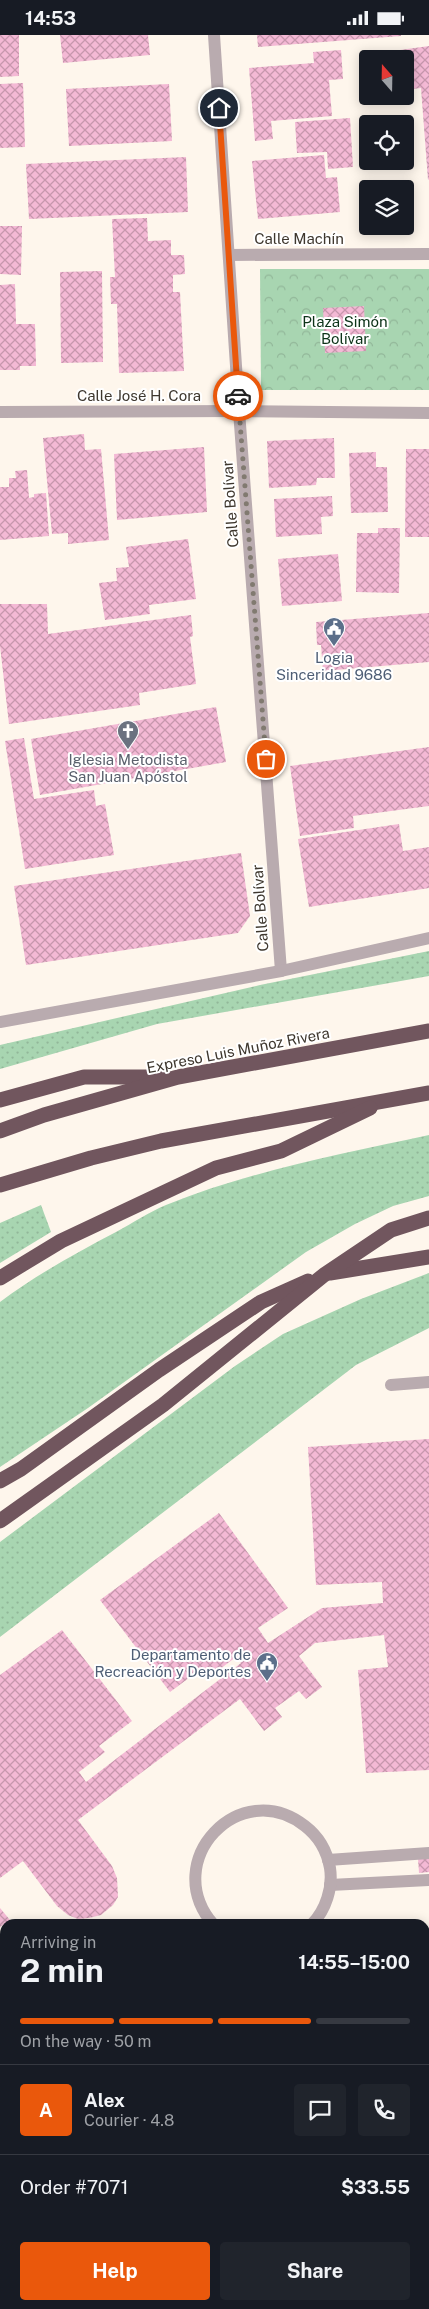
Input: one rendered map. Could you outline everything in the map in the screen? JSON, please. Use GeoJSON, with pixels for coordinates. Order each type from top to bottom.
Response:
{"type":"FeatureCollection","features":[{"type":"Feature","properties":{"kind":"highway","name":"Expreso Luis Muñoz Rivera"},"geometry":{"type":"LineString","coordinates":[[0,1131],[44,1115],[178,1077],[429,1031]]}},
{"type":"Feature","properties":{"kind":"highway"},"geometry":{"type":"LineString","coordinates":[[0,1100],[84,1077],[178,1077]]}},
{"type":"Feature","properties":{"kind":"highway"},"geometry":{"type":"LineString","coordinates":[[0,1185],[91,1158],[162,1141],[429,1093]]}},
{"type":"Feature","properties":{"kind":"highway"},"geometry":{"type":"LineString","coordinates":[[0,1278],[61,1241],[216,1168],[281,1151],[386,1100]]}},
{"type":"Feature","properties":{"kind":"highway"},"geometry":{"type":"LineString","coordinates":[[0,1521],[163,1405],[324,1275],[391,1231],[429,1218]]}},
{"type":"Feature","properties":{"kind":"highway"},"geometry":{"type":"LineString","coordinates":[[0,1481],[21,1469],[160,1370],[261,1302],[324,1275],[429,1257]]}},
{"type":"Feature","properties":{"kind":"street","name":"Calle Bolívar"},"geometry":{"type":"LineString","coordinates":[[214,35],[239,411],[282,971]]}},
{"type":"Feature","properties":{"kind":"street","name":"Calle Machín"},"geometry":{"type":"LineString","coordinates":[[229,255],[429,254]]}},
{"type":"Feature","properties":{"kind":"street","name":"Calle José H. Cora"},"geometry":{"type":"LineString","coordinates":[[0,412],[239,411],[429,413]]}},
{"type":"Feature","properties":{"kind":"street"},"geometry":{"type":"LineString","coordinates":[[0,1022],[282,971],[429,938]]}},
{"type":"Feature","properties":{"kind":"street"},"geometry":{"type":"LineString","coordinates":[[391,1385],[429,1382]]}},
{"type":"Feature","properties":{"kind":"street"},"geometry":{"type":"LineString","coordinates":[[211,1919],[199,1901],[196,1889],[196,1870],[201,1851],[207,1840],[225,1822],[236,1816],[261,1811],[287,1815],[298,1820],[317,1837],[328,1860],[330,1885],[322,1910],[316,1919]]}},
{"type":"Feature","properties":{"kind":"street"},"geometry":{"type":"LineString","coordinates":[[328,1860],[429,1853]]}},
{"type":"Feature","properties":{"kind":"street"},"geometry":{"type":"LineString","coordinates":[[330,1885],[429,1880]]}},
{"type":"Feature","properties":{"kind":"green space","name":"Plaza Simón Bolívar"},"geometry":{"type":"Polygon","coordinates":[[[260,269],[429,269],[429,390],[261,390],[260,269]]]}},
{"type":"Feature","properties":{"kind":"green space"},"geometry":{"type":"Polygon","coordinates":[[[429,951],[429,976],[157,1024],[0,1069],[0,1045],[260,985],[429,951]]]}},
{"type":"Feature","properties":{"kind":"green space"},"geometry":{"type":"Polygon","coordinates":[[[429,1135],[429,1196],[393,1206],[355,1224],[306,1252],[88,1408],[0,1467],[0,1302],[56,1265],[166,1205],[230,1182],[263,1173],[429,1135]]]}},
{"type":"Feature","properties":{"kind":"green space"},"geometry":{"type":"Polygon","coordinates":[[[41,1205],[51,1232],[0,1263],[0,1223],[41,1205]]]}},
{"type":"Feature","properties":{"kind":"green space"},"geometry":{"type":"Polygon","coordinates":[[[429,1273],[429,1328],[356,1365],[0,1637],[0,1542],[235,1366],[283,1334],[361,1299],[429,1273]]]}},
{"type":"Feature","properties":{"kind":"building"},"geometry":{"type":"Polygon","coordinates":[[[0,35],[19,35],[19,76],[0,77],[0,35]]]}},
{"type":"Feature","properties":{"kind":"building"},"geometry":{"type":"Polygon","coordinates":[[[60,35],[148,35],[150,55],[63,63],[60,35]]]}},
{"type":"Feature","properties":{"kind":"building"},"geometry":{"type":"Polygon","coordinates":[[[257,35],[401,35],[401,36],[258,47],[257,35]]]}},
{"type":"Feature","properties":{"kind":"building"},"geometry":{"type":"Polygon","coordinates":[[[429,46],[428,180],[421,88],[414,89],[414,50],[400,50],[429,46]]]}},
{"type":"Feature","properties":{"kind":"building"},"geometry":{"type":"Polygon","coordinates":[[[341,50],[343,79],[329,80],[332,116],[271,121],[273,139],[255,141],[249,68],[314,63],[313,52],[341,50]]]}},
{"type":"Feature","properties":{"kind":"building"},"geometry":{"type":"Polygon","coordinates":[[[23,83],[25,147],[0,148],[0,84],[23,83]]]}},
{"type":"Feature","properties":{"kind":"building"},"geometry":{"type":"Polygon","coordinates":[[[169,84],[172,141],[69,146],[66,89],[169,84]]]}},
{"type":"Feature","properties":{"kind":"building"},"geometry":{"type":"Polygon","coordinates":[[[350,118],[353,167],[328,169],[327,152],[297,153],[295,122],[350,118]]]}},
{"type":"Feature","properties":{"kind":"building"},"geometry":{"type":"Polygon","coordinates":[[[324,155],[326,178],[337,177],[340,212],[258,219],[252,161],[324,155]]]}},
{"type":"Feature","properties":{"kind":"building"},"geometry":{"type":"Polygon","coordinates":[[[186,157],[188,212],[29,219],[26,164],[186,157]]]}},
{"type":"Feature","properties":{"kind":"building"},"geometry":{"type":"Polygon","coordinates":[[[147,218],[148,241],[171,240],[171,255],[184,255],[185,274],[173,275],[173,292],[180,292],[184,371],[119,373],[117,304],[111,304],[110,277],[115,277],[112,219],[147,218]]]}},
{"type":"Feature","properties":{"kind":"building"},"geometry":{"type":"Polygon","coordinates":[[[0,226],[22,226],[21,275],[0,274],[0,226]]]}},
{"type":"Feature","properties":{"kind":"building"},"geometry":{"type":"Polygon","coordinates":[[[102,271],[103,362],[61,363],[60,272],[102,271]]]}},
{"type":"Feature","properties":{"kind":"building"},"geometry":{"type":"Polygon","coordinates":[[[15,284],[16,324],[35,324],[36,366],[20,366],[20,370],[0,370],[0,285],[15,284]]]}},
{"type":"Feature","properties":{"kind":"building"},"geometry":{"type":"Polygon","coordinates":[[[364,306],[366,351],[325,353],[323,308],[364,306]]]}},
{"type":"Feature","properties":{"kind":"building"},"geometry":{"type":"Polygon","coordinates":[[[84,434],[85,450],[101,449],[109,540],[68,544],[68,533],[52,534],[43,438],[84,434]]]}},
{"type":"Feature","properties":{"kind":"building"},"geometry":{"type":"Polygon","coordinates":[[[334,438],[335,478],[317,478],[316,485],[269,488],[267,441],[334,438]]]}},
{"type":"Feature","properties":{"kind":"building"},"geometry":{"type":"Polygon","coordinates":[[[204,447],[207,512],[117,520],[114,454],[204,447]]]}},
{"type":"Feature","properties":{"kind":"building"},"geometry":{"type":"Polygon","coordinates":[[[406,449],[429,449],[429,537],[405,537],[406,449]]]}},
{"type":"Feature","properties":{"kind":"building"},"geometry":{"type":"Polygon","coordinates":[[[376,452],[376,467],[387,467],[388,512],[351,513],[349,453],[376,452]]]}},
{"type":"Feature","properties":{"kind":"building"},"geometry":{"type":"Polygon","coordinates":[[[27,470],[29,498],[34,497],[34,494],[46,493],[49,536],[0,540],[0,487],[9,487],[9,478],[16,478],[15,471],[27,470]]]}},
{"type":"Feature","properties":{"kind":"building"},"geometry":{"type":"Polygon","coordinates":[[[332,496],[333,516],[321,517],[322,534],[276,537],[274,499],[332,496]]]}},
{"type":"Feature","properties":{"kind":"building"},"geometry":{"type":"Polygon","coordinates":[[[378,528],[400,528],[399,593],[356,592],[357,533],[378,533],[378,528]]]}},
{"type":"Feature","properties":{"kind":"building"},"geometry":{"type":"Polygon","coordinates":[[[188,539],[196,599],[149,605],[150,614],[105,620],[99,583],[117,581],[116,568],[129,567],[126,547],[188,539]]]}},
{"type":"Feature","properties":{"kind":"building"},"geometry":{"type":"Polygon","coordinates":[[[338,554],[342,601],[282,606],[278,559],[338,554]]]}},
{"type":"Feature","properties":{"kind":"building"},"geometry":{"type":"Polygon","coordinates":[[[0,604],[47,604],[48,634],[191,615],[193,636],[190,637],[196,684],[139,693],[140,705],[9,724],[0,646],[0,604]]]}},
{"type":"Feature","properties":{"kind":"building"},"geometry":{"type":"Polygon","coordinates":[[[429,613],[429,662],[323,671],[321,645],[317,645],[316,622],[429,613]]]}},
{"type":"Feature","properties":{"kind":"building","name":"Iglesia Metodista San Juan Apόstol"},"geometry":{"type":"Polygon","coordinates":[[[216,707],[226,762],[40,795],[31,739],[216,707]]]}},
{"type":"Feature","properties":{"kind":"building"},"geometry":{"type":"Polygon","coordinates":[[[24,738],[34,799],[94,790],[96,806],[105,804],[114,855],[25,869],[5,741],[24,738]]]}},
{"type":"Feature","properties":{"kind":"building"},"geometry":{"type":"Polygon","coordinates":[[[429,747],[429,806],[353,816],[354,828],[300,836],[290,766],[429,747]]]}},
{"type":"Feature","properties":{"kind":"building"},"geometry":{"type":"Polygon","coordinates":[[[399,824],[403,851],[429,847],[429,888],[309,907],[298,839],[399,824]]]}},
{"type":"Feature","properties":{"kind":"building"},"geometry":{"type":"Polygon","coordinates":[[[241,853],[250,916],[238,933],[26,965],[14,886],[241,853]]]}},
{"type":"Feature","properties":{"kind":"building","name":"Departamento de Recreación y Deportes"},"geometry":{"type":"Polygon","coordinates":[[[429,1439],[429,1770],[366,1773],[358,1670],[388,1667],[384,1635],[315,1643],[299,1656],[322,1687],[306,1699],[299,1691],[275,1708],[282,1717],[264,1731],[240,1699],[78,1820],[112,1866],[117,1878],[118,1897],[113,1905],[101,1915],[78,1919],[68,1915],[57,1906],[23,1861],[0,1878],[0,1675],[62,1630],[132,1721],[99,1746],[105,1752],[79,1772],[86,1782],[241,1663],[236,1657],[208,1678],[201,1669],[170,1692],[100,1600],[219,1513],[288,1608],[258,1628],[268,1643],[322,1608],[383,1603],[382,1582],[316,1585],[308,1447],[429,1439]]]}},
{"type":"Feature","properties":{"kind":"building"},"geometry":{"type":"Polygon","coordinates":[[[429,1857],[429,1872],[419,1873],[418,1858],[429,1857]]]}},
{"type":"Feature","properties":{"kind":"building"},"geometry":{"type":"Polygon","coordinates":[[[0,1908],[9,1919],[0,1919],[0,1908]]]}},
{"type":"Feature","properties":{"kind":"way so far"},"geometry":{"type":"LineString","coordinates":[[238,396],[266,759]]}},
{"type":"Feature","properties":{"kind":"place","name":"Logia Sinceridad 9686"},"geometry":{"type":"Point","coordinates":[334,647]}},
{"type":"Feature","properties":{"kind":"place","name":"Iglesia Metodista San Juan Apόstol"},"geometry":{"type":"Point","coordinates":[128,750]}},
{"type":"Feature","properties":{"kind":"place","name":"Departamento de Recreación y Deportes"},"geometry":{"type":"Point","coordinates":[267,1682]}},
{"type":"Feature","properties":{"kind":"route"},"geometry":{"type":"LineString","coordinates":[[219,108],[238,396]]}}]}
